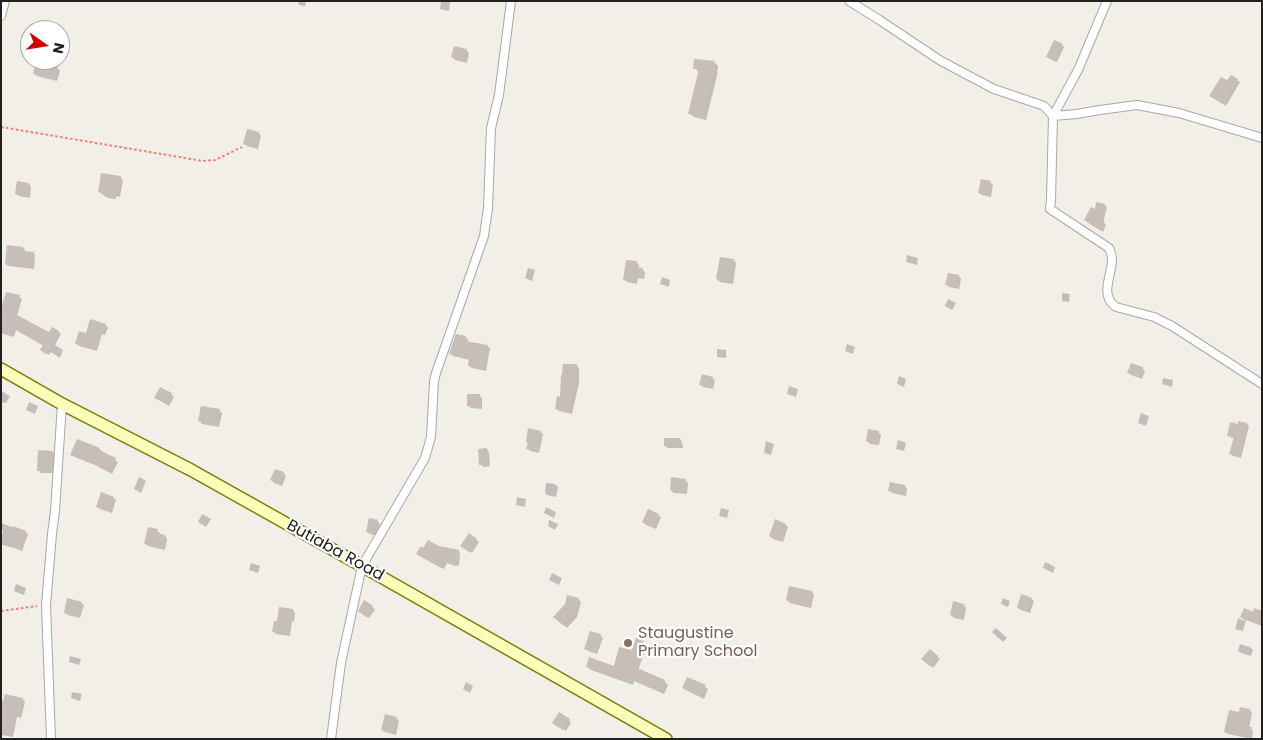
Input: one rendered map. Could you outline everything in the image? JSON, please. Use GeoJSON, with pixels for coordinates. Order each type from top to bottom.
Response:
{"type":"FeatureCollection","features":[{"type":"Feature","properties":{"kind":"main road","name":"Butiaba Road"},"geometry":{"type":"LineString","coordinates":[[1,369],[62,404],[191,470],[666,739]]}},
{"type":"Feature","properties":{"kind":"street"},"geometry":{"type":"LineString","coordinates":[[1,16],[5,1]]}},
{"type":"Feature","properties":{"kind":"street"},"geometry":{"type":"LineString","coordinates":[[331,739],[341,663],[362,566],[425,458],[431,437],[436,373],[484,236],[488,208],[492,128],[499,95],[511,1]]}},
{"type":"Feature","properties":{"kind":"street"},"geometry":{"type":"LineString","coordinates":[[849,1],[941,62],[994,89],[1044,106],[1053,116]]}},
{"type":"Feature","properties":{"kind":"street"},"geometry":{"type":"LineString","coordinates":[[1107,1],[1078,70],[1053,116],[1050,209],[1109,248],[1112,258],[1107,296],[1111,304],[1154,317],[1172,326],[1262,384]]}},
{"type":"Feature","properties":{"kind":"street"},"geometry":{"type":"LineString","coordinates":[[1053,116],[1138,105],[1179,113],[1262,138]]}},
{"type":"Feature","properties":{"kind":"street"},"geometry":{"type":"LineString","coordinates":[[51,739],[46,605],[55,511],[62,404]]}},
{"type":"Feature","properties":{"kind":"path"},"geometry":{"type":"LineString","coordinates":[[1,127],[203,161],[214,160],[242,147]]}},
{"type":"Feature","properties":{"kind":"path"},"geometry":{"type":"LineString","coordinates":[[1,611],[46,605]]}},
{"type":"Feature","properties":{"kind":"building"},"geometry":{"type":"Polygon","coordinates":[[[1054,40],[1063,44],[1054,61],[1046,57],[1054,40]]]}},
{"type":"Feature","properties":{"kind":"building"},"geometry":{"type":"Polygon","coordinates":[[[454,46],[467,49],[464,61],[451,57],[454,46]]]}},
{"type":"Feature","properties":{"kind":"building"},"geometry":{"type":"Polygon","coordinates":[[[694,59],[715,61],[702,117],[688,114],[699,69],[693,69],[694,59]]]}},
{"type":"Feature","properties":{"kind":"building"},"geometry":{"type":"Polygon","coordinates":[[[34,70],[57,70],[55,79],[33,74],[34,70]]]}},
{"type":"Feature","properties":{"kind":"building"},"geometry":{"type":"Polygon","coordinates":[[[1231,75],[1238,79],[1223,104],[1209,96],[1221,77],[1227,80],[1231,75]]]}},
{"type":"Feature","properties":{"kind":"building"},"geometry":{"type":"Polygon","coordinates":[[[247,129],[259,132],[255,147],[243,144],[247,129]]]}},
{"type":"Feature","properties":{"kind":"building"},"geometry":{"type":"Polygon","coordinates":[[[101,173],[121,176],[118,195],[114,194],[113,197],[104,196],[105,193],[98,192],[101,173]]]}},
{"type":"Feature","properties":{"kind":"building"},"geometry":{"type":"Polygon","coordinates":[[[981,179],[991,181],[988,195],[978,193],[981,179]]]}},
{"type":"Feature","properties":{"kind":"building"},"geometry":{"type":"Polygon","coordinates":[[[17,181],[29,183],[27,196],[15,194],[17,181]]]}},
{"type":"Feature","properties":{"kind":"building"},"geometry":{"type":"Polygon","coordinates":[[[1096,202],[1105,204],[1102,220],[1105,222],[1100,230],[1084,220],[1091,207],[1095,209],[1096,202]]]}},
{"type":"Feature","properties":{"kind":"building"},"geometry":{"type":"Polygon","coordinates":[[[7,245],[23,247],[23,251],[34,252],[32,267],[5,264],[7,245]]]}},
{"type":"Feature","properties":{"kind":"building"},"geometry":{"type":"Polygon","coordinates":[[[720,257],[734,259],[731,282],[716,279],[720,257]]]}},
{"type":"Feature","properties":{"kind":"building"},"geometry":{"type":"Polygon","coordinates":[[[626,260],[637,261],[636,267],[643,268],[642,277],[635,276],[635,282],[623,280],[626,260]]]}},
{"type":"Feature","properties":{"kind":"building"},"geometry":{"type":"Polygon","coordinates":[[[948,273],[959,275],[957,287],[945,285],[948,273]]]}},
{"type":"Feature","properties":{"kind":"building"},"geometry":{"type":"Polygon","coordinates":[[[6,292],[20,295],[15,314],[49,332],[52,327],[59,331],[46,354],[40,350],[43,345],[14,329],[11,335],[1,332],[1,308],[6,292]]]}},
{"type":"Feature","properties":{"kind":"building"},"geometry":{"type":"Polygon","coordinates":[[[90,319],[106,324],[103,333],[100,332],[95,349],[75,344],[79,331],[86,333],[90,319]]]}},
{"type":"Feature","properties":{"kind":"building"},"geometry":{"type":"Polygon","coordinates":[[[456,334],[466,336],[465,341],[488,345],[484,369],[468,366],[469,358],[449,354],[456,334]]]}},
{"type":"Feature","properties":{"kind":"building"},"geometry":{"type":"Polygon","coordinates":[[[1131,363],[1143,367],[1139,377],[1127,373],[1131,363]]]}},
{"type":"Feature","properties":{"kind":"building"},"geometry":{"type":"Polygon","coordinates":[[[563,364],[577,364],[577,380],[569,412],[555,409],[557,396],[560,397],[563,364]]]}},
{"type":"Feature","properties":{"kind":"building"},"geometry":{"type":"Polygon","coordinates":[[[702,374],[713,377],[711,387],[699,385],[702,374]]]}},
{"type":"Feature","properties":{"kind":"building"},"geometry":{"type":"Polygon","coordinates":[[[160,387],[172,393],[167,404],[154,398],[160,387]]]}},
{"type":"Feature","properties":{"kind":"building"},"geometry":{"type":"Polygon","coordinates":[[[467,394],[480,394],[480,407],[467,406],[467,394]]]}},
{"type":"Feature","properties":{"kind":"building"},"geometry":{"type":"Polygon","coordinates":[[[201,406],[220,409],[217,425],[198,421],[201,406]]]}},
{"type":"Feature","properties":{"kind":"building"},"geometry":{"type":"Polygon","coordinates":[[[1238,421],[1247,423],[1239,457],[1229,454],[1234,437],[1227,436],[1230,422],[1238,424],[1238,421]]]}},
{"type":"Feature","properties":{"kind":"building"},"geometry":{"type":"Polygon","coordinates":[[[528,428],[541,431],[537,451],[526,449],[528,428]]]}},
{"type":"Feature","properties":{"kind":"building"},"geometry":{"type":"Polygon","coordinates":[[[868,429],[879,431],[877,443],[866,441],[868,429]]]}},
{"type":"Feature","properties":{"kind":"building"},"geometry":{"type":"Polygon","coordinates":[[[664,438],[680,438],[681,446],[664,446],[664,438]]]}},
{"type":"Feature","properties":{"kind":"building"},"geometry":{"type":"Polygon","coordinates":[[[77,439],[100,448],[99,450],[116,458],[109,472],[99,466],[70,455],[77,439]]]}},
{"type":"Feature","properties":{"kind":"building"},"geometry":{"type":"Polygon","coordinates":[[[487,448],[488,464],[479,465],[478,449],[487,448]]]}},
{"type":"Feature","properties":{"kind":"building"},"geometry":{"type":"Polygon","coordinates":[[[38,450],[53,451],[52,471],[37,471],[38,450]]]}},
{"type":"Feature","properties":{"kind":"building"},"geometry":{"type":"Polygon","coordinates":[[[275,469],[284,472],[279,484],[270,480],[275,469]]]}},
{"type":"Feature","properties":{"kind":"building"},"geometry":{"type":"Polygon","coordinates":[[[671,477],[686,479],[685,492],[670,490],[671,477]]]}},
{"type":"Feature","properties":{"kind":"building"},"geometry":{"type":"Polygon","coordinates":[[[890,482],[905,485],[904,494],[888,491],[890,482]]]}},
{"type":"Feature","properties":{"kind":"building"},"geometry":{"type":"Polygon","coordinates":[[[101,492],[114,497],[109,511],[96,507],[101,492]]]}},
{"type":"Feature","properties":{"kind":"building"},"geometry":{"type":"Polygon","coordinates":[[[648,509],[659,514],[653,527],[642,522],[648,509]]]}},
{"type":"Feature","properties":{"kind":"building"},"geometry":{"type":"Polygon","coordinates":[[[369,518],[378,520],[374,534],[366,532],[369,518]]]}},
{"type":"Feature","properties":{"kind":"building"},"geometry":{"type":"Polygon","coordinates":[[[775,519],[786,524],[781,541],[769,536],[775,519]]]}},
{"type":"Feature","properties":{"kind":"building"},"geometry":{"type":"Polygon","coordinates":[[[13,526],[26,531],[20,549],[1,544],[1,535],[9,537],[13,526]]]}},
{"type":"Feature","properties":{"kind":"building"},"geometry":{"type":"Polygon","coordinates":[[[148,527],[158,529],[157,533],[165,535],[162,548],[144,544],[148,527]]]}},
{"type":"Feature","properties":{"kind":"building"},"geometry":{"type":"Polygon","coordinates":[[[469,533],[477,539],[469,552],[460,546],[469,533]]]}},
{"type":"Feature","properties":{"kind":"building"},"geometry":{"type":"Polygon","coordinates":[[[428,540],[439,546],[459,550],[457,563],[453,565],[445,562],[441,568],[416,554],[428,540]]]}},
{"type":"Feature","properties":{"kind":"building"},"geometry":{"type":"Polygon","coordinates":[[[789,586],[812,591],[809,606],[786,600],[789,586]]]}},
{"type":"Feature","properties":{"kind":"building"},"geometry":{"type":"Polygon","coordinates":[[[1021,594],[1032,598],[1027,611],[1017,608],[1021,594]]]}},
{"type":"Feature","properties":{"kind":"building"},"geometry":{"type":"Polygon","coordinates":[[[567,595],[579,598],[575,614],[564,626],[553,617],[565,604],[567,595]]]}},
{"type":"Feature","properties":{"kind":"building"},"geometry":{"type":"Polygon","coordinates":[[[67,598],[82,602],[78,617],[64,613],[67,598]]]}},
{"type":"Feature","properties":{"kind":"building"},"geometry":{"type":"Polygon","coordinates":[[[364,600],[373,606],[366,617],[358,611],[364,600]]]}},
{"type":"Feature","properties":{"kind":"building"},"geometry":{"type":"Polygon","coordinates":[[[953,601],[964,604],[961,618],[950,615],[953,601]]]}},
{"type":"Feature","properties":{"kind":"building"},"geometry":{"type":"Polygon","coordinates":[[[279,607],[293,609],[288,634],[272,632],[274,621],[277,621],[279,607]]]}},
{"type":"Feature","properties":{"kind":"building"},"geometry":{"type":"Polygon","coordinates":[[[1244,608],[1253,612],[1254,608],[1262,611],[1260,625],[1240,617],[1244,608]]]}},
{"type":"Feature","properties":{"kind":"building"},"geometry":{"type":"Polygon","coordinates":[[[590,631],[601,634],[595,652],[584,649],[590,631]]]}},
{"type":"Feature","properties":{"kind":"building"},"geometry":{"type":"Polygon","coordinates":[[[636,638],[644,641],[635,667],[665,680],[660,691],[631,679],[630,682],[586,667],[589,657],[614,666],[619,647],[632,650],[636,638]]]}},
{"type":"Feature","properties":{"kind":"building"},"geometry":{"type":"Polygon","coordinates":[[[930,649],[938,656],[930,666],[921,659],[930,649]]]}},
{"type":"Feature","properties":{"kind":"building"},"geometry":{"type":"Polygon","coordinates":[[[687,677],[706,685],[701,697],[682,688],[687,677]]]}},
{"type":"Feature","properties":{"kind":"building"},"geometry":{"type":"Polygon","coordinates":[[[5,694],[23,698],[19,716],[15,716],[10,736],[1,733],[1,709],[5,694]]]}},
{"type":"Feature","properties":{"kind":"building"},"geometry":{"type":"Polygon","coordinates":[[[1240,707],[1250,709],[1247,727],[1252,727],[1249,738],[1224,732],[1229,710],[1239,712],[1240,707]]]}},
{"type":"Feature","properties":{"kind":"building"},"geometry":{"type":"Polygon","coordinates":[[[559,712],[570,719],[563,730],[552,723],[559,712]]]}},
{"type":"Feature","properties":{"kind":"building"},"geometry":{"type":"Polygon","coordinates":[[[385,714],[397,717],[393,733],[381,730],[385,714]]]}},
{"type":"Feature","properties":{"kind":"place","name":"Staugustine Primary School"},"geometry":{"type":"Point","coordinates":[628,643]}}]}
